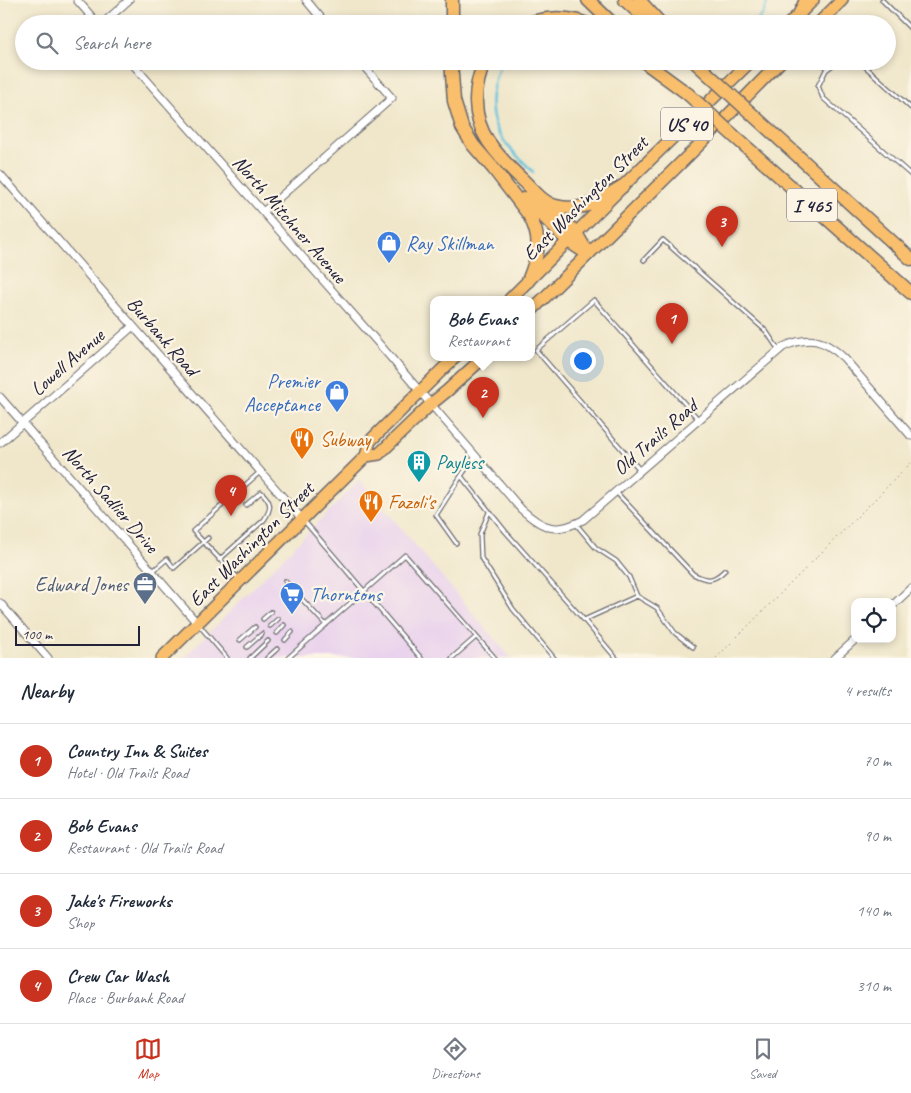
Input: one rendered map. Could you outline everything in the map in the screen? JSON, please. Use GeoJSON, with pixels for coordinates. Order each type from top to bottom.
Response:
{"type":"FeatureCollection","features":[{"type":"Feature","properties":{"kind":"highway"},"geometry":{"type":"LineString","coordinates":[[452,0],[452,15]]}},
{"type":"Feature","properties":{"kind":"highway"},"geometry":{"type":"LineString","coordinates":[[588,0],[604,15]]}},
{"type":"Feature","properties":{"kind":"highway"},"geometry":{"type":"LineString","coordinates":[[625,0],[642,15]]}},
{"type":"Feature","properties":{"kind":"highway"},"geometry":{"type":"LineString","coordinates":[[639,0],[653,15]]}},
{"type":"Feature","properties":{"kind":"highway"},"geometry":{"type":"LineString","coordinates":[[800,13],[806,0]]}},
{"type":"Feature","properties":{"kind":"highway"},"geometry":{"type":"LineString","coordinates":[[452,70],[453,91],[459,119],[473,145],[529,215],[535,228],[538,250],[528,281]]}},
{"type":"Feature","properties":{"kind":"highway","name":"US 40"},"geometry":{"type":"LineString","coordinates":[[482,70],[478,81],[476,101],[482,129],[499,156],[542,199],[555,206],[579,207],[593,204],[624,186]]}},
{"type":"Feature","properties":{"kind":"highway","name":"US 40"},"geometry":{"type":"LineString","coordinates":[[655,70],[688,94]]}},
{"type":"Feature","properties":{"kind":"highway","name":"I 465"},"geometry":{"type":"LineString","coordinates":[[663,70],[911,293]]}},
{"type":"Feature","properties":{"kind":"highway","name":"I 465"},"geometry":{"type":"LineString","coordinates":[[704,70],[911,259]]}},
{"type":"Feature","properties":{"kind":"highway"},"geometry":{"type":"LineString","coordinates":[[493,168],[572,237]]}},
{"type":"Feature","properties":{"kind":"highway"},"geometry":{"type":"LineString","coordinates":[[542,199],[588,254]]}},
{"type":"Feature","properties":{"kind":"main road"},"geometry":{"type":"LineString","coordinates":[[800,13],[813,0]]}},
{"type":"Feature","properties":{"kind":"main road"},"geometry":{"type":"LineString","coordinates":[[827,15],[842,0]]}},
{"type":"Feature","properties":{"kind":"main road","name":"East Washington Street"},"geometry":{"type":"LineString","coordinates":[[513,296],[742,70]]}},
{"type":"Feature","properties":{"kind":"main road","name":"East Washington Street"},"geometry":{"type":"LineString","coordinates":[[535,307],[772,70]]}},
{"type":"Feature","properties":{"kind":"main road","name":"East Washington Street"},"geometry":{"type":"LineString","coordinates":[[162,658],[366,456],[370,441],[425,398],[452,361]]}},
{"type":"Feature","properties":{"kind":"main road","name":"East Washington Street"},"geometry":{"type":"LineString","coordinates":[[425,398],[447,391],[480,361]]}},
{"type":"Feature","properties":{"kind":"street"},"geometry":{"type":"LineString","coordinates":[[77,0],[90,15]]}},
{"type":"Feature","properties":{"kind":"street"},"geometry":{"type":"LineString","coordinates":[[112,15],[129,0]]}},
{"type":"Feature","properties":{"kind":"street"},"geometry":{"type":"LineString","coordinates":[[306,0],[318,15]]}},
{"type":"Feature","properties":{"kind":"street","name":"North Mitchner Avenue"},"geometry":{"type":"LineString","coordinates":[[138,70],[425,398]]}},
{"type":"Feature","properties":{"kind":"street"},"geometry":{"type":"LineString","coordinates":[[263,212],[392,98],[367,70]]}},
{"type":"Feature","properties":{"kind":"street","name":"Burbank Road"},"geometry":{"type":"LineString","coordinates":[[0,174],[302,519]]}},
{"type":"Feature","properties":{"kind":"street","name":"Lowell Avenue"},"geometry":{"type":"LineString","coordinates":[[0,443],[133,326]]}},
{"type":"Feature","properties":{"kind":"street","name":"Old Trails Road"},"geometry":{"type":"LineString","coordinates":[[425,398],[521,509],[546,527],[570,527],[583,520],[783,347],[801,340],[817,341],[830,346],[844,358],[911,436]]}},
{"type":"Feature","properties":{"kind":"street","name":"North Sadlier Drive"},"geometry":{"type":"LineString","coordinates":[[0,397],[197,623]]}},
{"type":"Feature","properties":{"kind":"street"},"geometry":{"type":"LineString","coordinates":[[896,602],[911,588]]}},
{"type":"Feature","properties":{"kind":"street"},"geometry":{"type":"LineString","coordinates":[[0,603],[48,658]]}},
{"type":"Feature","properties":{"kind":"street"},"geometry":{"type":"LineString","coordinates":[[835,658],[852,643]]}},
{"type":"Feature","properties":{"kind":"lane"},"geometry":{"type":"LineString","coordinates":[[882,0],[911,29]]}},
{"type":"Feature","properties":{"kind":"lane"},"geometry":{"type":"LineString","coordinates":[[826,70],[818,86],[823,98],[911,175]]}},
{"type":"Feature","properties":{"kind":"lane"},"geometry":{"type":"LineString","coordinates":[[869,70],[911,108]]}},
{"type":"Feature","properties":{"kind":"lane"},"geometry":{"type":"LineString","coordinates":[[644,260],[664,240],[766,331],[779,351]]}},
{"type":"Feature","properties":{"kind":"lane"},"geometry":{"type":"LineString","coordinates":[[640,471],[536,350],[594,300],[699,420]]}},
{"type":"Feature","properties":{"kind":"lane"},"geometry":{"type":"LineString","coordinates":[[456,544],[436,515],[454,490],[464,471],[476,457]]}},
{"type":"Feature","properties":{"kind":"lane"},"geometry":{"type":"LineString","coordinates":[[240,581],[193,531],[261,472]]}},
{"type":"Feature","properties":{"kind":"lane"},"geometry":{"type":"LineString","coordinates":[[461,476],[616,658]]}},
{"type":"Feature","properties":{"kind":"lane"},"geometry":{"type":"LineString","coordinates":[[219,560],[264,520],[269,513],[270,505],[267,497],[261,492],[246,505]]}},
{"type":"Feature","properties":{"kind":"lane"},"geometry":{"type":"LineString","coordinates":[[616,492],[693,574],[704,580],[717,578],[725,570]]}},
{"type":"Feature","properties":{"kind":"lane"},"geometry":{"type":"LineString","coordinates":[[489,511],[480,534],[480,558],[513,610],[554,658]]}},
{"type":"Feature","properties":{"kind":"lane"},"geometry":{"type":"LineString","coordinates":[[302,519],[421,658]]}},
{"type":"Feature","properties":{"kind":"lane"},"geometry":{"type":"LineString","coordinates":[[576,524],[596,548],[616,561],[629,577],[637,596],[657,608],[675,633],[693,647]]}},
{"type":"Feature","properties":{"kind":"lane"},"geometry":{"type":"LineString","coordinates":[[152,572],[167,559],[174,568],[208,538]]}},
{"type":"Feature","properties":{"kind":"lane"},"geometry":{"type":"LineString","coordinates":[[288,658],[405,555],[495,658]]}},
{"type":"Feature","properties":{"kind":"lane"},"geometry":{"type":"LineString","coordinates":[[285,581],[326,625]]}},
{"type":"Feature","properties":{"kind":"lane"},"geometry":{"type":"LineString","coordinates":[[584,620],[637,596]]}},
{"type":"Feature","properties":{"kind":"lane"},"geometry":{"type":"LineString","coordinates":[[263,619],[271,612]]}},
{"type":"Feature","properties":{"kind":"lane"},"geometry":{"type":"LineString","coordinates":[[270,626],[278,619]]}},
{"type":"Feature","properties":{"kind":"lane"},"geometry":{"type":"LineString","coordinates":[[197,623],[227,658]]}},
{"type":"Feature","properties":{"kind":"lane"},"geometry":{"type":"LineString","coordinates":[[277,633],[284,625]]}},
{"type":"Feature","properties":{"kind":"lane"},"geometry":{"type":"LineString","coordinates":[[240,640],[255,627]]}},
{"type":"Feature","properties":{"kind":"lane"},"geometry":{"type":"LineString","coordinates":[[284,640],[292,632]]}},
{"type":"Feature","properties":{"kind":"lane"},"geometry":{"type":"LineString","coordinates":[[247,647],[262,634]]}},
{"type":"Feature","properties":{"kind":"lane"},"geometry":{"type":"LineString","coordinates":[[452,658],[476,637]]}},
{"type":"Feature","properties":{"kind":"lane"},"geometry":{"type":"LineString","coordinates":[[250,658],[268,641]]}},
{"type":"Feature","properties":{"kind":"lane"},"geometry":{"type":"LineString","coordinates":[[267,658],[277,649]]}},
{"type":"Feature","properties":{"kind":"path"},"geometry":{"type":"LineString","coordinates":[[716,658],[911,463]]}},
{"type":"Feature","properties":{"kind":"shaded area"},"geometry":{"type":"Polygon","coordinates":[[[360,480],[511,658],[184,658],[360,480]]]}},
{"type":"Feature","properties":{"kind":"waterway"},"geometry":{"type":"LineString","coordinates":[[762,15],[768,0]]}},
{"type":"Feature","properties":{"kind":"waterway"},"geometry":{"type":"LineString","coordinates":[[498,70],[493,86],[491,105],[494,123],[507,145],[533,172]]}},
{"type":"Feature","properties":{"kind":"place","name":"Jake's Fireworks"},"geometry":{"type":"Point","coordinates":[722,247]}},
{"type":"Feature","properties":{"kind":"place","name":"Ray Skillman"},"geometry":{"type":"Point","coordinates":[389,264]}},
{"type":"Feature","properties":{"kind":"place","name":"Country Inn & Suites"},"geometry":{"type":"Point","coordinates":[672,344]}},
{"type":"Feature","properties":{"kind":"place","name":"Premier Acceptance"},"geometry":{"type":"Point","coordinates":[337,413]}},
{"type":"Feature","properties":{"kind":"place","name":"Bob Evans"},"geometry":{"type":"Point","coordinates":[483,418]}},
{"type":"Feature","properties":{"kind":"place","name":"Subway"},"geometry":{"type":"Point","coordinates":[302,460]}},
{"type":"Feature","properties":{"kind":"place","name":"Payless"},"geometry":{"type":"Point","coordinates":[419,483]}},
{"type":"Feature","properties":{"kind":"place","name":"Crew Car Wash"},"geometry":{"type":"Point","coordinates":[231,516]}},
{"type":"Feature","properties":{"kind":"place","name":"Fazoli's"},"geometry":{"type":"Point","coordinates":[371,523]}},
{"type":"Feature","properties":{"kind":"place","name":"Edward Jones"},"geometry":{"type":"Point","coordinates":[145,605]}},
{"type":"Feature","properties":{"kind":"place","name":"Thorntons"},"geometry":{"type":"Point","coordinates":[292,615]}}]}
